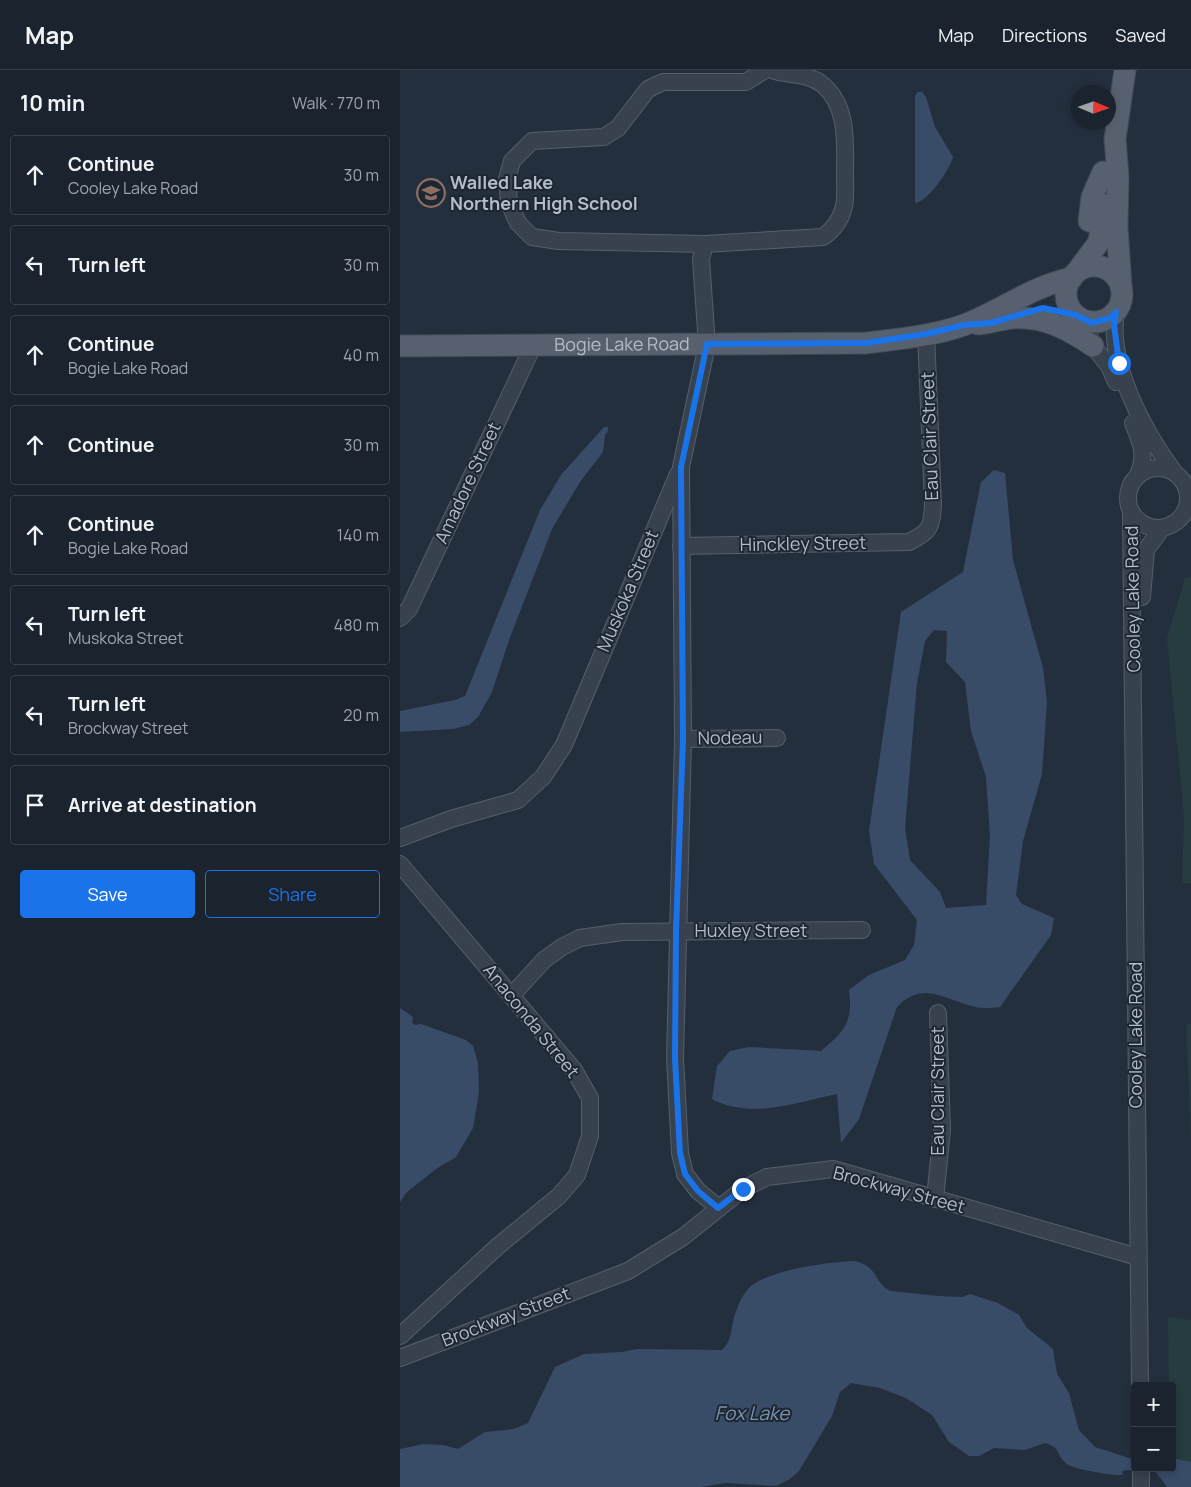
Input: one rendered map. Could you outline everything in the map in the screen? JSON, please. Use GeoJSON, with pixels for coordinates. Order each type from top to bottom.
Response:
{"type":"FeatureCollection","features":[{"type":"Feature","properties":{"kind":"main road","name":"Bogie Lake Road"},"geometry":{"type":"LineString","coordinates":[[400,346],[866,343],[926,334],[964,325],[1067,277],[1099,242],[1102,230],[1103,172],[1115,139],[1125,70]]}},
{"type":"Feature","properties":{"kind":"main road","name":"Bogie Lake Road"},"geometry":{"type":"LineString","coordinates":[[1115,139],[1118,176],[1117,227],[1121,286]]}},
{"type":"Feature","properties":{"kind":"main road"},"geometry":{"type":"LineString","coordinates":[[964,325],[1014,318],[1043,308],[1080,318],[1102,322],[1116,312],[1123,295],[1121,286],[1110,271],[1102,267],[1093,266],[1067,277],[1066,293],[1070,309],[1080,318]]}},
{"type":"Feature","properties":{"kind":"main road"},"geometry":{"type":"LineString","coordinates":[[1014,318],[1060,326],[1070,330],[1093,346]]}},
{"type":"Feature","properties":{"kind":"street"},"geometry":{"type":"LineString","coordinates":[[765,70],[746,82],[663,82],[648,89],[618,128],[604,137],[532,141],[512,161],[507,179],[509,203],[518,223],[532,237],[559,241],[705,244],[823,237],[840,220],[845,206],[844,124],[835,99],[825,86],[813,78],[785,75],[772,70]]}},
{"type":"Feature","properties":{"kind":"street","name":"Muskoka Street"},"geometry":{"type":"LineString","coordinates":[[400,838],[451,819],[518,800],[543,777],[564,745],[621,604],[681,467],[707,344],[701,259],[705,244]]}},
{"type":"Feature","properties":{"kind":"street"},"geometry":{"type":"LineString","coordinates":[[1080,318],[1093,346],[1109,366],[1144,450],[1144,462],[1138,475],[1131,483],[1128,493],[1128,503],[1132,513],[1138,521],[1147,526],[1167,527],[1185,517],[1188,496],[1183,479],[1154,445],[1122,373],[1114,325],[1116,312]]}},
{"type":"Feature","properties":{"kind":"street","name":"Eau Clair Street"},"geometry":{"type":"LineString","coordinates":[[924,535],[932,520],[933,504],[926,334]]}},
{"type":"Feature","properties":{"kind":"street","name":"Amadore Street"},"geometry":{"type":"LineString","coordinates":[[400,618],[409,609],[533,346]]}},
{"type":"Feature","properties":{"kind":"street","name":"Muskoka Street"},"geometry":{"type":"LineString","coordinates":[[681,467],[683,739],[676,931],[675,1058],[680,1153],[685,1174],[698,1191],[718,1208]]}},
{"type":"Feature","properties":{"kind":"street"},"geometry":{"type":"LineString","coordinates":[[1138,475],[1155,468],[1183,479]]}},
{"type":"Feature","properties":{"kind":"street","name":"Cooley Lake Road"},"geometry":{"type":"LineString","coordinates":[[1132,513],[1140,1382]]}},
{"type":"Feature","properties":{"kind":"street","name":"Cooley Lake Road"},"geometry":{"type":"LineString","coordinates":[[1134,684],[1146,550],[1162,528]]}},
{"type":"Feature","properties":{"kind":"street","name":"Hinckley Street"},"geometry":{"type":"LineString","coordinates":[[682,546],[909,542],[924,535]]}},
{"type":"Feature","properties":{"kind":"street","name":"Nodeau"},"geometry":{"type":"LineString","coordinates":[[683,739],[777,738]]}},
{"type":"Feature","properties":{"kind":"street","name":"Anaconda Street"},"geometry":{"type":"LineString","coordinates":[[400,864],[574,1070],[590,1098],[590,1136],[577,1175],[559,1196],[498,1246],[400,1336]]}},
{"type":"Feature","properties":{"kind":"street","name":"Huxley Street"},"geometry":{"type":"LineString","coordinates":[[512,995],[544,960],[562,946],[580,938],[622,932],[862,930]]}},
{"type":"Feature","properties":{"kind":"street","name":"Eau Clair Street"},"geometry":{"type":"LineString","coordinates":[[935,1199],[942,1130],[938,1013]]}},
{"type":"Feature","properties":{"kind":"street","name":"Brockway Street"},"geometry":{"type":"LineString","coordinates":[[400,1358],[628,1271],[683,1237],[743,1189],[767,1177],[832,1169],[1138,1257]]}},
{"type":"Feature","properties":{"kind":"street"},"geometry":{"type":"LineString","coordinates":[[1141,1472],[1141,1487]]}},
{"type":"Feature","properties":{"kind":"green space"},"geometry":{"type":"Polygon","coordinates":[[[1191,577],[1191,883],[1182,884],[1184,816],[1167,638],[1185,578],[1191,577]]]}},
{"type":"Feature","properties":{"kind":"green space"},"geometry":{"type":"Polygon","coordinates":[[[1186,1024],[1191,1024],[1191,1140],[1186,1024]]]}},
{"type":"Feature","properties":{"kind":"green space"},"geometry":{"type":"Polygon","coordinates":[[[1168,1317],[1191,1320],[1191,1487],[1176,1472],[1176,1382],[1169,1382],[1168,1317]]]}},
{"type":"Feature","properties":{"kind":"water"},"geometry":{"type":"Polygon","coordinates":[[[917,92],[922,92],[926,97],[935,127],[953,157],[943,177],[932,191],[915,203],[915,97],[917,92]]]}},
{"type":"Feature","properties":{"kind":"water"},"geometry":{"type":"Polygon","coordinates":[[[604,427],[608,427],[608,431],[605,435],[603,452],[580,482],[552,529],[509,640],[492,692],[478,717],[469,725],[453,729],[400,732],[400,711],[455,700],[465,696],[540,510],[561,475],[604,427]]]}},
{"type":"Feature","properties":{"kind":"water"},"geometry":{"type":"Polygon","coordinates":[[[994,470],[1005,473],[1013,560],[1043,668],[1047,702],[1042,774],[1023,841],[1016,895],[1022,904],[1054,918],[1051,935],[1000,1007],[979,1008],[926,993],[917,994],[897,1007],[859,1119],[841,1143],[837,1094],[790,1105],[758,1109],[727,1105],[712,1099],[717,1066],[730,1051],[749,1047],[821,1051],[836,1038],[846,1025],[850,1010],[849,990],[869,975],[905,960],[914,945],[917,920],[874,864],[869,831],[901,612],[963,572],[981,482],[994,470]],[[934,630],[925,641],[917,683],[905,828],[910,860],[940,892],[946,908],[986,905],[990,836],[986,777],[971,731],[965,682],[946,662],[947,631],[934,630]]]}},
{"type":"Feature","properties":{"kind":"water"},"geometry":{"type":"Polygon","coordinates":[[[400,1008],[413,1017],[412,1023],[415,1025],[421,1024],[466,1040],[473,1046],[478,1063],[479,1092],[473,1128],[456,1157],[436,1169],[407,1192],[400,1202],[400,1008]]]}},
{"type":"Feature","properties":{"kind":"water","name":"Fox Lake"},"geometry":{"type":"Polygon","coordinates":[[[854,1261],[862,1263],[872,1271],[885,1288],[891,1291],[962,1297],[970,1294],[998,1303],[1019,1315],[1027,1328],[1053,1349],[1057,1374],[1069,1393],[1079,1430],[1095,1447],[1131,1459],[1131,1470],[1123,1471],[1122,1475],[1118,1475],[1077,1468],[1067,1464],[1054,1447],[1045,1443],[1025,1450],[994,1448],[979,1456],[969,1456],[949,1442],[932,1415],[906,1398],[880,1388],[851,1383],[840,1392],[832,1416],[799,1471],[790,1479],[776,1486],[726,1483],[701,1487],[400,1487],[400,1449],[424,1444],[443,1445],[458,1449],[485,1432],[514,1429],[528,1423],[555,1367],[584,1354],[622,1352],[637,1349],[722,1350],[730,1336],[739,1303],[751,1286],[771,1275],[830,1263],[854,1261]]]}},
{"type":"Feature","properties":{"kind":"water","name":"Fox Lake"},"geometry":{"type":"Polygon","coordinates":[[[1176,1459],[1191,1462],[1191,1487],[1167,1487],[1156,1472],[1176,1472],[1176,1459]]]}},
{"type":"Feature","properties":{"kind":"place","name":"Walled Lake Northern High School"},"geometry":{"type":"Point","coordinates":[431,193]}},
{"type":"Feature","properties":{"kind":"route"},"geometry":{"type":"LineString","coordinates":[[743,1189],[718,1208],[698,1191],[685,1174],[680,1153],[675,1058],[676,931],[683,739],[681,467],[707,344],[866,343],[905,338],[964,325],[991,323],[1014,318],[1043,308],[1076,315],[1084,321],[1092,323],[1102,322],[1116,312],[1114,325],[1119,363]]}}]}
